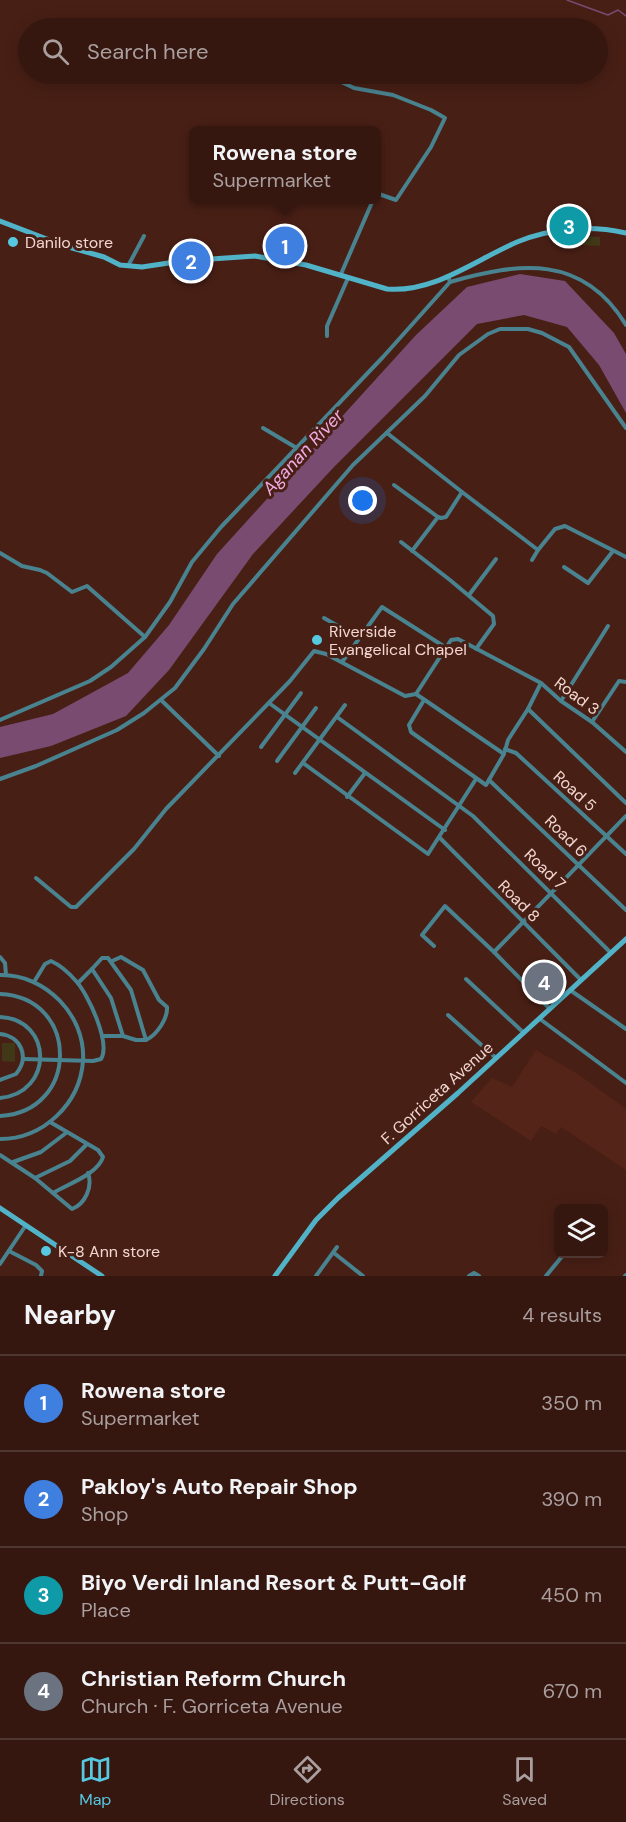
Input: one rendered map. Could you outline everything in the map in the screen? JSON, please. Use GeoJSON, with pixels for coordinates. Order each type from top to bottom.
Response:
{"type":"FeatureCollection","features":[{"type":"Feature","properties":{"kind":"street"},"geometry":{"type":"LineString","coordinates":[[346,84],[354,88],[393,95],[446,118],[432,147],[396,200],[381,195]]}},
{"type":"Feature","properties":{"kind":"street"},"geometry":{"type":"LineString","coordinates":[[341,274],[371,204]]}},
{"type":"Feature","properties":{"kind":"street"},"geometry":{"type":"LineString","coordinates":[[0,221],[65,246],[128,266],[142,267],[182,261],[255,256],[306,265],[387,289],[398,290],[448,279],[518,268],[566,273],[575,276],[604,296],[617,310],[626,325]]}},
{"type":"Feature","properties":{"kind":"street"},"geometry":{"type":"LineString","coordinates":[[0,720],[90,681],[111,667],[145,637],[170,602],[192,562],[296,447],[383,357],[448,279],[517,242],[536,236],[578,228],[626,233]]}},
{"type":"Feature","properties":{"kind":"street"},"geometry":{"type":"LineString","coordinates":[[128,266],[144,236]]}},
{"type":"Feature","properties":{"kind":"street"},"geometry":{"type":"LineString","coordinates":[[327,336],[327,326],[348,277]]}},
{"type":"Feature","properties":{"kind":"street"},"geometry":{"type":"LineString","coordinates":[[0,779],[22,772],[130,723],[175,688],[233,604],[353,465],[425,396],[459,355],[474,342],[500,329],[514,328],[542,333],[569,347],[626,428]]}},
{"type":"Feature","properties":{"kind":"street"},"geometry":{"type":"LineString","coordinates":[[263,428],[296,447]]}},
{"type":"Feature","properties":{"kind":"street"},"geometry":{"type":"LineString","coordinates":[[387,433],[538,550]]}},
{"type":"Feature","properties":{"kind":"street"},"geometry":{"type":"LineString","coordinates":[[394,485],[441,519],[446,517],[462,492]]}},
{"type":"Feature","properties":{"kind":"street"},"geometry":{"type":"LineString","coordinates":[[412,551],[438,517]]}},
{"type":"Feature","properties":{"kind":"street"},"geometry":{"type":"LineString","coordinates":[[532,560],[555,529],[560,526],[565,526],[626,557]]}},
{"type":"Feature","properties":{"kind":"street"},"geometry":{"type":"LineString","coordinates":[[401,542],[469,595],[495,620],[476,650]]}},
{"type":"Feature","properties":{"kind":"street"},"geometry":{"type":"LineString","coordinates":[[564,567],[588,583],[613,551]]}},
{"type":"Feature","properties":{"kind":"street"},"geometry":{"type":"LineString","coordinates":[[0,553],[22,566],[47,573],[72,592],[87,586],[145,637]]}},
{"type":"Feature","properties":{"kind":"street"},"geometry":{"type":"LineString","coordinates":[[469,595],[496,559]]}},
{"type":"Feature","properties":{"kind":"street"},"geometry":{"type":"LineString","coordinates":[[36,878],[71,907],[76,907],[134,849],[166,809],[290,681],[314,651],[326,654],[405,696],[416,694],[445,647],[382,607],[342,662]]}},
{"type":"Feature","properties":{"kind":"street"},"geometry":{"type":"LineString","coordinates":[[324,618],[358,638]]}},
{"type":"Feature","properties":{"kind":"street"},"geometry":{"type":"LineString","coordinates":[[561,701],[608,626]]}},
{"type":"Feature","properties":{"kind":"street","name":"Road 3"},"geometry":{"type":"LineString","coordinates":[[445,647],[454,638],[541,683],[561,701],[592,722],[626,752]]}},
{"type":"Feature","properties":{"kind":"street"},"geometry":{"type":"LineString","coordinates":[[592,722],[619,681],[626,682]]}},
{"type":"Feature","properties":{"kind":"street"},"geometry":{"type":"LineString","coordinates":[[424,700],[409,725],[411,732],[486,785],[505,752],[508,740],[541,683]]}},
{"type":"Feature","properties":{"kind":"street"},"geometry":{"type":"LineString","coordinates":[[261,747],[301,693]]}},
{"type":"Feature","properties":{"kind":"street","name":"Road 5"},"geometry":{"type":"LineString","coordinates":[[416,694],[505,752],[516,753],[626,854]]}},
{"type":"Feature","properties":{"kind":"street"},"geometry":{"type":"LineString","coordinates":[[161,700],[219,756]]}},
{"type":"Feature","properties":{"kind":"street"},"geometry":{"type":"LineString","coordinates":[[269,703],[445,830]]}},
{"type":"Feature","properties":{"kind":"street"},"geometry":{"type":"LineString","coordinates":[[295,773],[345,705]]}},
{"type":"Feature","properties":{"kind":"street"},"geometry":{"type":"LineString","coordinates":[[277,761],[316,708]]}},
{"type":"Feature","properties":{"kind":"street"},"geometry":{"type":"LineString","coordinates":[[528,709],[626,803]]}},
{"type":"Feature","properties":{"kind":"street","name":"Road 7"},"geometry":{"type":"LineString","coordinates":[[337,717],[473,816],[611,953]]}},
{"type":"Feature","properties":{"kind":"street"},"geometry":{"type":"LineString","coordinates":[[303,763],[428,854],[476,779]]}},
{"type":"Feature","properties":{"kind":"street"},"geometry":{"type":"LineString","coordinates":[[347,797],[365,773]]}},
{"type":"Feature","properties":{"kind":"street","name":"Road 6"},"geometry":{"type":"LineString","coordinates":[[489,780],[626,910]]}},
{"type":"Feature","properties":{"kind":"street"},"geometry":{"type":"LineString","coordinates":[[494,952],[626,816]]}},
{"type":"Feature","properties":{"kind":"street","name":"Road 8"},"geometry":{"type":"LineString","coordinates":[[440,838],[581,980]]}},
{"type":"Feature","properties":{"kind":"street"},"geometry":{"type":"LineString","coordinates":[[434,946],[422,935],[445,906],[550,1009]]}},
{"type":"Feature","properties":{"kind":"street","name":"F. Gorriceta Avenue"},"geometry":{"type":"LineString","coordinates":[[275,1276],[316,1220],[338,1198],[525,1034],[626,939]]}},
{"type":"Feature","properties":{"kind":"street"},"geometry":{"type":"LineString","coordinates":[[0,957],[5,963],[6,975]]}},
{"type":"Feature","properties":{"kind":"street"},"geometry":{"type":"LineString","coordinates":[[78,983],[105,957],[112,961],[130,990],[147,1040]]}},
{"type":"Feature","properties":{"kind":"street"},"geometry":{"type":"LineString","coordinates":[[102,1036],[123,1036],[136,1040],[147,1040],[159,1028],[167,1014],[167,1006],[159,1000],[143,970],[122,957],[112,961]]}},
{"type":"Feature","properties":{"kind":"street"},"geometry":{"type":"LineString","coordinates":[[23,1059],[100,1059],[104,1054],[102,1036],[78,983],[51,961],[45,964],[34,982]]}},
{"type":"Feature","properties":{"kind":"street"},"geometry":{"type":"LineString","coordinates":[[92,969],[111,998],[123,1036]]}},
{"type":"Feature","properties":{"kind":"street"},"geometry":{"type":"LineString","coordinates":[[0,975],[34,982],[59,999],[72,1017],[80,1037],[83,1060],[74,1093],[60,1113],[50,1122],[24,1135],[0,1139]]}},
{"type":"Feature","properties":{"kind":"street"},"geometry":{"type":"LineString","coordinates":[[466,979],[525,1034]]}},
{"type":"Feature","properties":{"kind":"street"},"geometry":{"type":"LineString","coordinates":[[535,994],[547,982]]}},
{"type":"Feature","properties":{"kind":"street"},"geometry":{"type":"LineString","coordinates":[[570,990],[626,1029]]}},
{"type":"Feature","properties":{"kind":"street"},"geometry":{"type":"LineString","coordinates":[[0,994],[29,1001],[46,1016],[57,1035],[61,1059],[54,1083],[43,1098],[20,1112],[0,1116]]}},
{"type":"Feature","properties":{"kind":"street"},"geometry":{"type":"LineString","coordinates":[[448,1015],[496,1059]]}},
{"type":"Feature","properties":{"kind":"street"},"geometry":{"type":"LineString","coordinates":[[0,1017],[13,1018],[30,1030],[39,1048],[40,1058],[37,1073],[29,1085],[16,1094],[0,1098]]}},
{"type":"Feature","properties":{"kind":"street"},"geometry":{"type":"LineString","coordinates":[[540,1019],[626,1083]]}},
{"type":"Feature","properties":{"kind":"street"},"geometry":{"type":"LineString","coordinates":[[0,1034],[8,1035],[18,1042],[23,1053],[22,1064],[16,1074],[0,1080]]}},
{"type":"Feature","properties":{"kind":"street"},"geometry":{"type":"LineString","coordinates":[[50,1122],[101,1152],[103,1156],[101,1162],[88,1173],[53,1193]]}},
{"type":"Feature","properties":{"kind":"street"},"geometry":{"type":"LineString","coordinates":[[13,1163],[41,1152],[66,1132]]}},
{"type":"Feature","properties":{"kind":"street"},"geometry":{"type":"LineString","coordinates":[[35,1178],[70,1161],[87,1144]]}},
{"type":"Feature","properties":{"kind":"street"},"geometry":{"type":"LineString","coordinates":[[0,1155],[35,1178],[70,1208],[75,1208],[85,1198],[90,1185],[88,1173]]}},
{"type":"Feature","properties":{"kind":"street"},"geometry":{"type":"LineString","coordinates":[[0,1208],[102,1276]]}},
{"type":"Feature","properties":{"kind":"street"},"geometry":{"type":"LineString","coordinates":[[0,1264],[27,1225]]}},
{"type":"Feature","properties":{"kind":"street"},"geometry":{"type":"LineString","coordinates":[[316,1276],[337,1247]]}},
{"type":"Feature","properties":{"kind":"street"},"geometry":{"type":"LineString","coordinates":[[9,1251],[36,1264],[42,1271],[41,1276]]}},
{"type":"Feature","properties":{"kind":"street"},"geometry":{"type":"LineString","coordinates":[[334,1253],[363,1276]]}},
{"type":"Feature","properties":{"kind":"street"},"geometry":{"type":"LineString","coordinates":[[546,1276],[561,1258]]}},
{"type":"Feature","properties":{"kind":"street"},"geometry":{"type":"LineString","coordinates":[[469,1276],[474,1273],[480,1276]]}},
{"type":"Feature","properties":{"kind":"shaded area"},"geometry":{"type":"Polygon","coordinates":[[[582,236],[600,237],[600,246],[582,245],[582,236]]]}},
{"type":"Feature","properties":{"kind":"shaded area"},"geometry":{"type":"Polygon","coordinates":[[[520,274],[565,281],[614,333],[626,354],[626,413],[599,365],[567,327],[524,315],[477,324],[334,467],[253,554],[169,670],[126,716],[51,746],[0,758],[0,727],[53,714],[128,673],[169,625],[217,554],[416,335],[467,287],[520,274]]]}},
{"type":"Feature","properties":{"kind":"shaded area"},"geometry":{"type":"Polygon","coordinates":[[[2,1043],[15,1043],[15,1062],[2,1061],[2,1043]]]}},
{"type":"Feature","properties":{"kind":"shaded area"},"geometry":{"type":"Polygon","coordinates":[[[536,1050],[578,1074],[626,1109],[626,1170],[561,1127],[556,1134],[541,1126],[531,1141],[471,1102],[492,1078],[512,1087],[536,1050]]]}},
{"type":"Feature","properties":{"kind":"waterway"},"geometry":{"type":"LineString","coordinates":[[567,0],[608,15],[618,10],[626,16]]}},
{"type":"Feature","properties":{"kind":"place","name":"Biyo Verdi Inland Resort & Putt-Golf"},"geometry":{"type":"Point","coordinates":[569,226]}},
{"type":"Feature","properties":{"kind":"place","name":"Danilo store"},"geometry":{"type":"Point","coordinates":[13,242]}},
{"type":"Feature","properties":{"kind":"place","name":"Rowena store"},"geometry":{"type":"Point","coordinates":[285,246]}},
{"type":"Feature","properties":{"kind":"place","name":"Pakloy's Auto Repair Shop"},"geometry":{"type":"Point","coordinates":[191,261]}},
{"type":"Feature","properties":{"kind":"place","name":"Riverside Evangelical Chapel"},"geometry":{"type":"Point","coordinates":[317,640]}},
{"type":"Feature","properties":{"kind":"place","name":"Christian Reform Church"},"geometry":{"type":"Point","coordinates":[544,982]}},
{"type":"Feature","properties":{"kind":"place","name":"K-8 Ann store"},"geometry":{"type":"Point","coordinates":[46,1251]}},
{"type":"Feature","properties":{"kind":"water label","name":"Aganan River"},"geometry":{"type":"Point","coordinates":[303,452]}}]}
